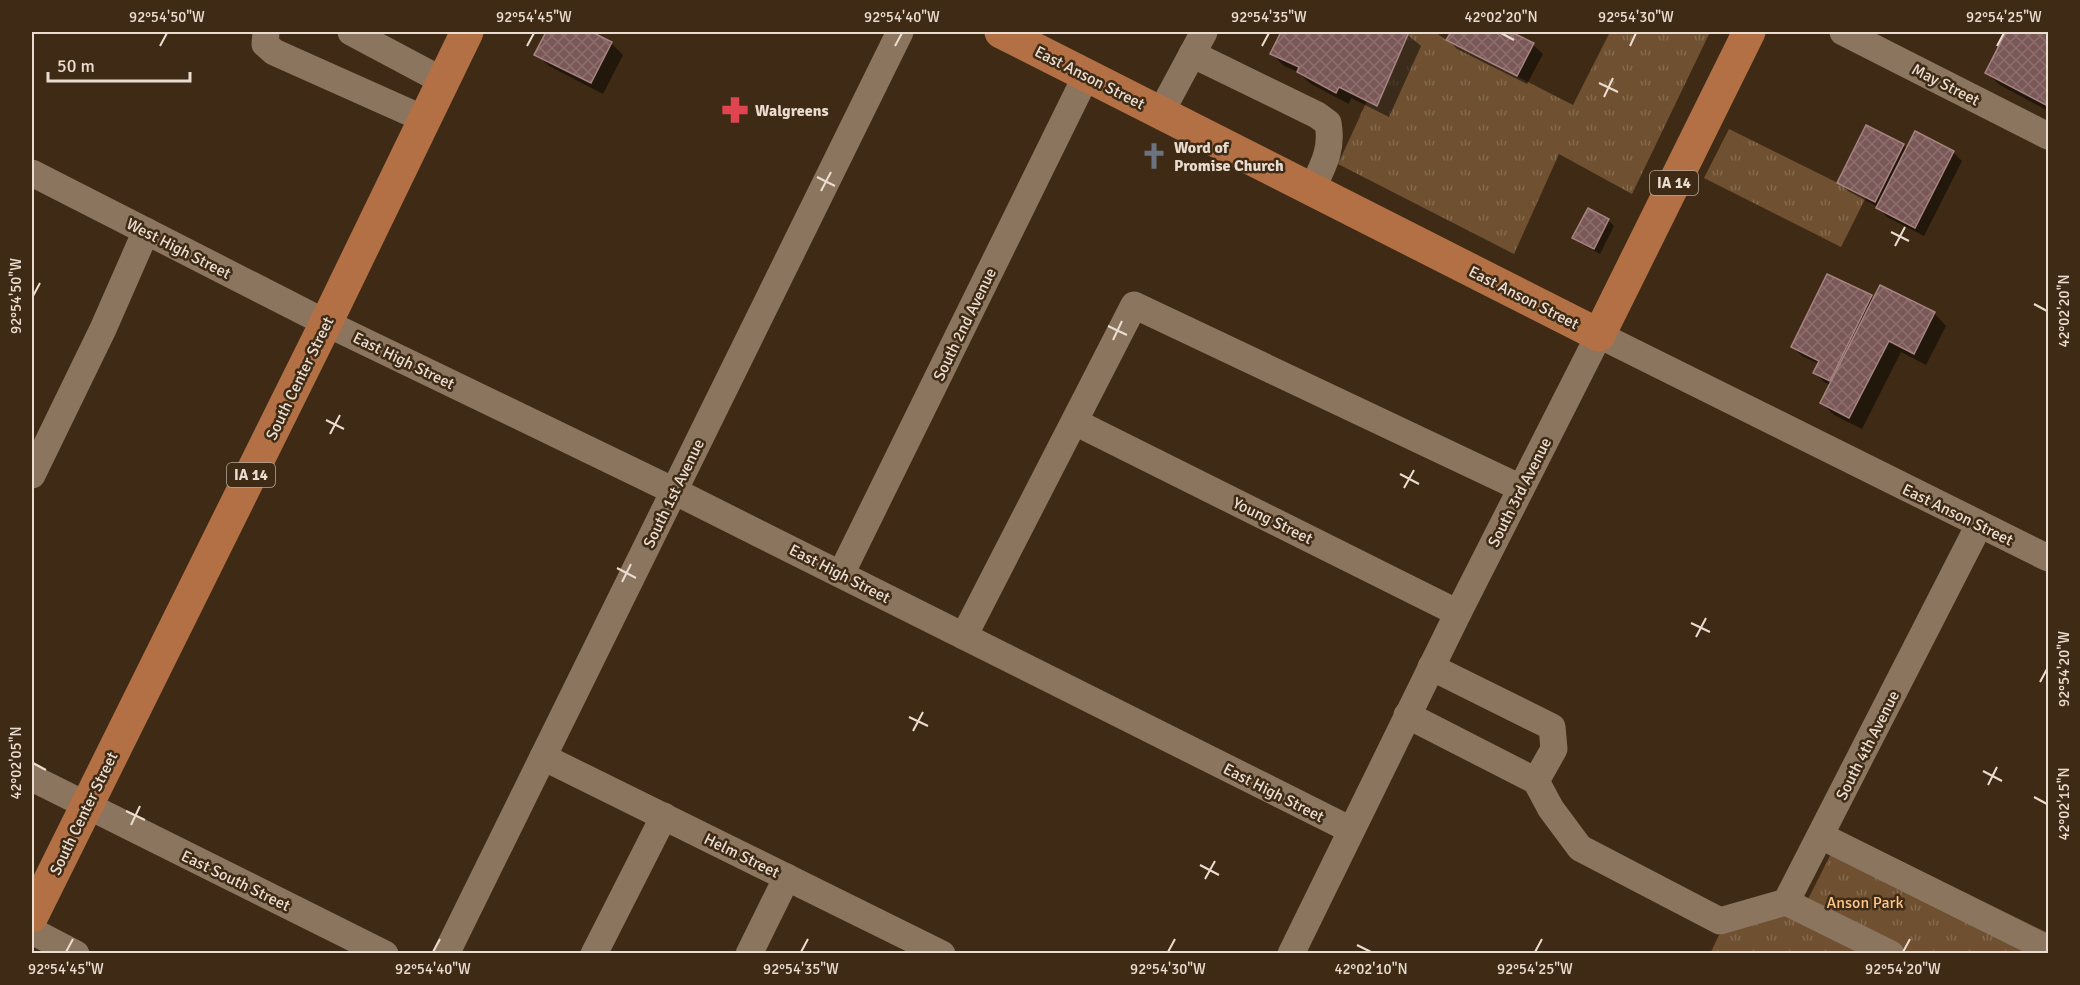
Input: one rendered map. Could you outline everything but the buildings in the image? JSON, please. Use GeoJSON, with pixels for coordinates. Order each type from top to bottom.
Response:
{"type":"FeatureCollection","features":[{"type":"Feature","properties":{"kind":"main road","name":"South Center Street"},"geometry":{"type":"LineString","coordinates":[[32,916],[327,322],[466,32]]}},
{"type":"Feature","properties":{"kind":"main road","name":"East Anson Street"},"geometry":{"type":"LineString","coordinates":[[1001,32],[1599,335]]}},
{"type":"Feature","properties":{"kind":"main road","name":"South 3rd Avenue"},"geometry":{"type":"LineString","coordinates":[[1599,335],[1749,32]]}},
{"type":"Feature","properties":{"kind":"street"},"geometry":{"type":"LineString","coordinates":[[266,32],[266,44],[274,52],[424,119]]}},
{"type":"Feature","properties":{"kind":"street"},"geometry":{"type":"LineString","coordinates":[[351,32],[394,42],[443,81]]}},
{"type":"Feature","properties":{"kind":"street","name":"South 1st Avenue"},"geometry":{"type":"LineString","coordinates":[[446,954],[900,32]]}},
{"type":"Feature","properties":{"kind":"street","name":"May Street"},"geometry":{"type":"LineString","coordinates":[[1843,32],[2049,135]]}},
{"type":"Feature","properties":{"kind":"street"},"geometry":{"type":"LineString","coordinates":[[1161,112],[1198,43],[1328,123],[1331,137],[1326,158],[1312,189]]}},
{"type":"Feature","properties":{"kind":"street","name":"South 2nd Avenue"},"geometry":{"type":"LineString","coordinates":[[841,574],[1087,75]]}},
{"type":"Feature","properties":{"kind":"street","name":"West High Street"},"geometry":{"type":"LineString","coordinates":[[32,173],[327,322]]}},
{"type":"Feature","properties":{"kind":"street"},"geometry":{"type":"LineString","coordinates":[[32,475],[103,329],[146,231]]}},
{"type":"Feature","properties":{"kind":"street"},"geometry":{"type":"LineString","coordinates":[[964,636],[1134,305],[1521,488]]}},
{"type":"Feature","properties":{"kind":"street","name":"East High Street"},"geometry":{"type":"LineString","coordinates":[[327,322],[674,490],[1351,830]]}},
{"type":"Feature","properties":{"kind":"street","name":"South 3rd Avenue"},"geometry":{"type":"LineString","coordinates":[[1291,954],[1407,715],[1599,335]]}},
{"type":"Feature","properties":{"kind":"street","name":"East Anson Street"},"geometry":{"type":"LineString","coordinates":[[1599,335],[1978,525],[2049,558]]}},
{"type":"Feature","properties":{"kind":"street","name":"Young Street"},"geometry":{"type":"LineString","coordinates":[[1087,428],[1458,613]]}},
{"type":"Feature","properties":{"kind":"street","name":"South 4th Avenue"},"geometry":{"type":"LineString","coordinates":[[1786,903],[1978,525]]}},
{"type":"Feature","properties":{"kind":"street"},"geometry":{"type":"LineString","coordinates":[[1431,667],[1552,727],[1554,749],[1536,782]]}},
{"type":"Feature","properties":{"kind":"street"},"geometry":{"type":"LineString","coordinates":[[1407,715],[1536,782],[1551,809],[1581,848],[1720,921],[1786,903],[1891,954]]}},
{"type":"Feature","properties":{"kind":"street","name":"Helm Street"},"geometry":{"type":"LineString","coordinates":[[543,757],[942,954]]}},
{"type":"Feature","properties":{"kind":"street","name":"East South Street"},"geometry":{"type":"LineString","coordinates":[[32,778],[385,954]]}},
{"type":"Feature","properties":{"kind":"street"},"geometry":{"type":"LineString","coordinates":[[594,954],[664,816]]}},
{"type":"Feature","properties":{"kind":"street"},"geometry":{"type":"LineString","coordinates":[[1821,836],[2049,949]]}},
{"type":"Feature","properties":{"kind":"street"},"geometry":{"type":"LineString","coordinates":[[749,954],[788,878]]}},
{"type":"Feature","properties":{"kind":"street"},"geometry":{"type":"LineString","coordinates":[[32,931],[76,954]]}},
{"type":"Feature","properties":{"kind":"green space"},"geometry":{"type":"Polygon","coordinates":[[[1408,32],[1439,32],[1438,34],[1446,40],[1573,105],[1610,32],[1710,32],[1632,194],[1559,154],[1514,254],[1338,164],[1367,101],[1377,105],[1408,32]]]}},
{"type":"Feature","properties":{"kind":"green space"},"geometry":{"type":"Polygon","coordinates":[[[1729,129],[1866,197],[1841,247],[1704,178],[1729,129]]]}},
{"type":"Feature","properties":{"kind":"green space","name":"Anson Park"},"geometry":{"type":"Polygon","coordinates":[[[1842,832],[2048,933],[2048,953],[1710,954],[1719,935],[1802,911],[1842,832]]]}},
{"type":"Feature","properties":{"kind":"place","name":"Walgreens"},"geometry":{"type":"Point","coordinates":[735,110]}},
{"type":"Feature","properties":{"kind":"place","name":"Word of Promise Church"},"geometry":{"type":"Point","coordinates":[1154,156]}}]}
